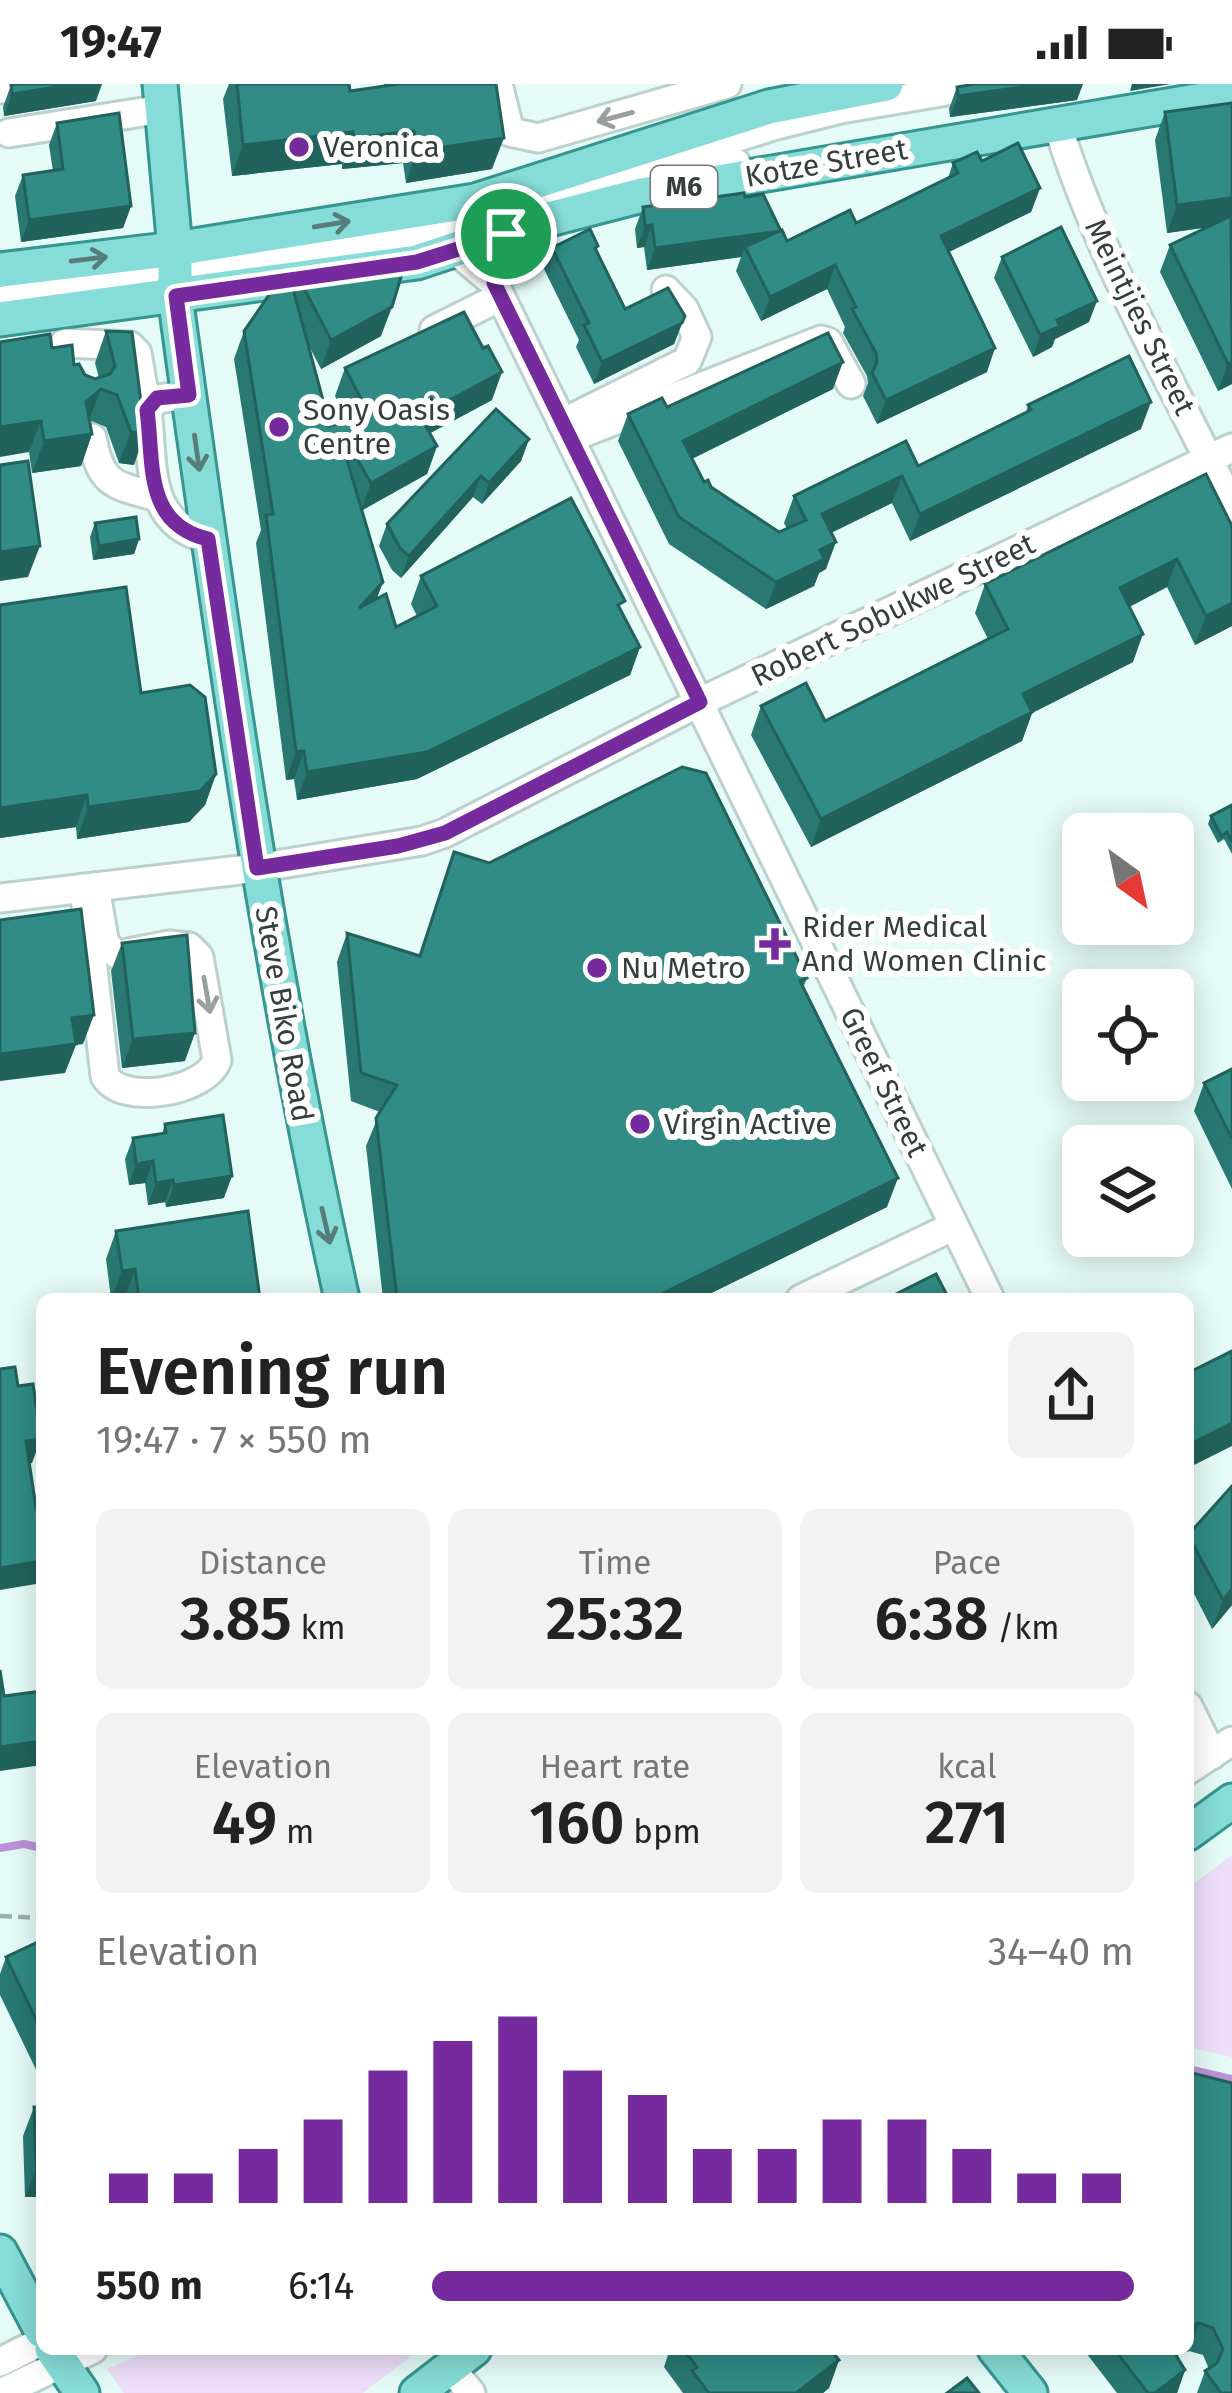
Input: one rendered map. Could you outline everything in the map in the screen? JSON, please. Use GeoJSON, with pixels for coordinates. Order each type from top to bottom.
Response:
{"type":"FeatureCollection","features":[{"type":"Feature","properties":{"kind":"main road","name":"Kotze Street"},"geometry":{"type":"LineString","coordinates":[[0,319],[62,327],[179,274],[475,201],[769,107],[886,84]]}},
{"type":"Feature","properties":{"kind":"main road","name":"Kotze Street"},"geometry":{"type":"LineString","coordinates":[[0,270],[179,274],[417,262],[642,195],[1232,95]]}},
{"type":"Feature","properties":{"kind":"main road","name":"Steve Biko Road"},"geometry":{"type":"LineString","coordinates":[[161,97],[189,395],[257,868],[341,1293]]}},
{"type":"Feature","properties":{"kind":"main road"},"geometry":{"type":"LineString","coordinates":[[1194,1828],[1232,1801]]}},
{"type":"Feature","properties":{"kind":"main road"},"geometry":{"type":"LineString","coordinates":[[0,2252],[36,2320]]}},
{"type":"Feature","properties":{"kind":"main road"},"geometry":{"type":"LineString","coordinates":[[54,2355],[82,2393]]}},
{"type":"Feature","properties":{"kind":"main road"},"geometry":{"type":"LineString","coordinates":[[1000,2355],[1030,2393]]}},
{"type":"Feature","properties":{"kind":"main road"},"geometry":{"type":"LineString","coordinates":[[417,2393],[465,2370]]}},
{"type":"Feature","properties":{"kind":"street"},"geometry":{"type":"LineString","coordinates":[[0,89],[44,84]]}},
{"type":"Feature","properties":{"kind":"street"},"geometry":{"type":"LineString","coordinates":[[498,84],[510,132],[538,138],[727,84]]}},
{"type":"Feature","properties":{"kind":"street","name":"Kotze Street"},"geometry":{"type":"LineString","coordinates":[[0,300],[410,237],[773,126],[841,109],[988,84]]}},
{"type":"Feature","properties":{"kind":"street","name":"Kotze Street"},"geometry":{"type":"LineString","coordinates":[[179,274],[213,280],[376,258],[453,240],[669,173],[1232,84]]}},
{"type":"Feature","properties":{"kind":"street"},"geometry":{"type":"LineString","coordinates":[[9,133],[161,97]]}},
{"type":"Feature","properties":{"kind":"street","name":"Meintjies Street"},"geometry":{"type":"LineString","coordinates":[[1057,123],[1071,170],[1117,271],[1221,454],[1232,507]]}},
{"type":"Feature","properties":{"kind":"street"},"geometry":{"type":"LineString","coordinates":[[418,338],[497,290],[506,234]]}},
{"type":"Feature","properties":{"kind":"street","name":"Greef Street"},"geometry":{"type":"LineString","coordinates":[[455,251],[497,290],[987,1293]]}},
{"type":"Feature","properties":{"kind":"street"},"geometry":{"type":"LineString","coordinates":[[566,430],[687,362],[697,338],[684,308],[665,290]]}},
{"type":"Feature","properties":{"kind":"street"},"geometry":{"type":"LineString","coordinates":[[62,327],[81,376]]}},
{"type":"Feature","properties":{"kind":"street"},"geometry":{"type":"LineString","coordinates":[[62,327],[130,346],[137,353],[158,497],[169,521],[187,534],[208,539]]}},
{"type":"Feature","properties":{"kind":"street"},"geometry":{"type":"LineString","coordinates":[[566,430],[821,340],[828,342],[850,384]]}},
{"type":"Feature","properties":{"kind":"street"},"geometry":{"type":"LineString","coordinates":[[147,410],[157,398],[189,395]]}},
{"type":"Feature","properties":{"kind":"street"},"geometry":{"type":"LineString","coordinates":[[92,438],[101,471],[111,484],[158,497]]}},
{"type":"Feature","properties":{"kind":"street","name":"Robert Sobukwe Street"},"geometry":{"type":"LineString","coordinates":[[0,898],[257,868],[398,846],[445,833],[700,702],[1221,454]]}},
{"type":"Feature","properties":{"kind":"street"},"geometry":{"type":"LineString","coordinates":[[90,887],[110,952],[118,955],[169,945],[189,947],[199,957],[217,1060],[213,1072],[197,1082],[145,1092],[111,1087],[105,1076],[90,887]]}},
{"type":"Feature","properties":{"kind":"street"},"geometry":{"type":"LineString","coordinates":[[814,1293],[954,1226]]}},
{"type":"Feature","properties":{"kind":"street"},"geometry":{"type":"LineString","coordinates":[[1194,1719],[1211,1755]]}},
{"type":"Feature","properties":{"kind":"street"},"geometry":{"type":"LineString","coordinates":[[0,2362],[36,2354]]}},
{"type":"Feature","properties":{"kind":"street"},"geometry":{"type":"LineString","coordinates":[[1,2393],[46,2355]]}},
{"type":"Feature","properties":{"kind":"path"},"geometry":{"type":"LineString","coordinates":[[0,1916],[36,1918]]}},
{"type":"Feature","properties":{"kind":"shaded area"},"geometry":{"type":"Polygon","coordinates":[[[1232,1855],[1232,2057],[1194,2048],[1194,1884],[1232,1855]]]}},
{"type":"Feature","properties":{"kind":"shaded area"},"geometry":{"type":"Polygon","coordinates":[[[139,2355],[412,2355],[363,2393],[124,2393],[107,2369],[139,2355]]]}},
{"type":"Feature","properties":{"kind":"building"},"geometry":{"type":"Polygon","coordinates":[[[75,84],[12,94],[11,85],[75,84]]]}},
{"type":"Feature","properties":{"kind":"building"},"geometry":{"type":"Polygon","coordinates":[[[237,84],[349,84],[350,91],[399,84],[496,84],[504,138],[417,151],[414,131],[354,138],[353,132],[243,145],[237,84]]]}},
{"type":"Feature","properties":{"kind":"building"},"geometry":{"type":"Polygon","coordinates":[[[1043,84],[958,96],[957,87],[1043,84]]]}},
{"type":"Feature","properties":{"kind":"building"},"geometry":{"type":"Polygon","coordinates":[[[1232,103],[1232,198],[1177,205],[1165,112],[1232,103]]]}},
{"type":"Feature","properties":{"kind":"building"},"geometry":{"type":"Polygon","coordinates":[[[119,113],[131,206],[29,220],[23,175],[63,169],[57,123],[119,113]]]}},
{"type":"Feature","properties":{"kind":"building"},"geometry":{"type":"Polygon","coordinates":[[[1018,143],[1040,188],[941,236],[995,348],[886,400],[872,373],[876,353],[835,265],[770,297],[745,247],[782,230],[787,241],[850,210],[856,223],[958,173],[953,163],[977,152],[982,161],[1018,143]]]}},
{"type":"Feature","properties":{"kind":"building"},"geometry":{"type":"Polygon","coordinates":[[[744,193],[745,197],[763,194],[781,231],[655,248],[643,207],[744,193]]]}},
{"type":"Feature","properties":{"kind":"building"},"geometry":{"type":"Polygon","coordinates":[[[1231,216],[1232,362],[1228,364],[1170,245],[1231,216]]]}},
{"type":"Feature","properties":{"kind":"building"},"geometry":{"type":"Polygon","coordinates":[[[1061,227],[1097,301],[1057,320],[1060,326],[1040,335],[1002,257],[1061,227]]]}},
{"type":"Feature","properties":{"kind":"building"},"geometry":{"type":"Polygon","coordinates":[[[590,229],[625,309],[668,288],[685,316],[682,323],[602,362],[584,325],[589,323],[552,248],[590,229]]]}},
{"type":"Feature","properties":{"kind":"building"},"geometry":{"type":"Polygon","coordinates":[[[407,257],[392,307],[331,340],[296,273],[407,257]]]}},
{"type":"Feature","properties":{"kind":"building"},"geometry":{"type":"Polygon","coordinates":[[[289,274],[330,426],[369,414],[345,368],[464,312],[502,372],[420,416],[437,446],[371,483],[356,457],[347,460],[383,582],[359,608],[386,594],[396,627],[437,606],[421,576],[571,498],[625,601],[618,605],[640,647],[427,752],[307,772],[304,751],[296,752],[266,515],[273,514],[244,331],[283,275],[289,274]]]}},
{"type":"Feature","properties":{"kind":"building"},"geometry":{"type":"Polygon","coordinates":[[[106,331],[132,332],[145,433],[131,432],[117,395],[101,389],[86,402],[92,434],[44,441],[41,421],[0,427],[0,342],[50,334],[52,348],[72,345],[74,365],[79,364],[85,375],[95,379],[110,374],[115,366],[106,331]]]}},
{"type":"Feature","properties":{"kind":"building"},"geometry":{"type":"Polygon","coordinates":[[[828,333],[843,362],[683,441],[704,482],[708,480],[711,487],[779,532],[806,520],[794,496],[906,441],[918,466],[1129,356],[1151,402],[920,514],[902,476],[822,514],[836,542],[820,550],[824,559],[776,582],[679,517],[628,414],[662,398],[667,407],[828,333]]]}},
{"type":"Feature","properties":{"kind":"building"},"geometry":{"type":"Polygon","coordinates":[[[496,409],[529,439],[489,483],[481,476],[409,556],[387,524],[496,409]]]}},
{"type":"Feature","properties":{"kind":"building"},"geometry":{"type":"Polygon","coordinates":[[[28,461],[40,546],[0,552],[0,465],[28,461]]]}},
{"type":"Feature","properties":{"kind":"building"},"geometry":{"type":"Polygon","coordinates":[[[1206,474],[1232,526],[1232,603],[1206,616],[1177,559],[1120,588],[1143,634],[1023,694],[1032,712],[821,819],[761,706],[806,683],[825,721],[1008,629],[985,584],[1206,474]]]}},
{"type":"Feature","properties":{"kind":"building"},"geometry":{"type":"Polygon","coordinates":[[[136,517],[139,539],[99,546],[95,523],[136,517]]]}},
{"type":"Feature","properties":{"kind":"building"},"geometry":{"type":"Polygon","coordinates":[[[126,587],[141,693],[190,685],[205,697],[216,774],[200,791],[88,807],[87,795],[0,808],[0,605],[126,587]]]}},
{"type":"Feature","properties":{"kind":"building"},"geometry":{"type":"Polygon","coordinates":[[[682,767],[706,773],[807,978],[800,981],[898,1178],[663,1293],[396,1293],[376,1118],[397,1085],[361,1073],[347,933],[420,956],[454,852],[489,863],[682,767]]]}},
{"type":"Feature","properties":{"kind":"building"},"geometry":{"type":"Polygon","coordinates":[[[1232,805],[1232,842],[1227,832],[1221,836],[1211,816],[1232,805]]]}},
{"type":"Feature","properties":{"kind":"building"},"geometry":{"type":"Polygon","coordinates":[[[81,909],[94,1015],[72,1018],[76,1044],[0,1054],[0,920],[81,909]]]}},
{"type":"Feature","properties":{"kind":"building"},"geometry":{"type":"Polygon","coordinates":[[[187,935],[195,1033],[133,1039],[122,943],[187,935]]]}},
{"type":"Feature","properties":{"kind":"building"},"geometry":{"type":"Polygon","coordinates":[[[1232,1069],[1232,1139],[1204,1083],[1232,1069]]]}},
{"type":"Feature","properties":{"kind":"building"},"geometry":{"type":"Polygon","coordinates":[[[223,1115],[232,1176],[174,1185],[173,1180],[156,1183],[153,1161],[136,1164],[133,1138],[166,1133],[165,1124],[223,1115]]]}},
{"type":"Feature","properties":{"kind":"building"},"geometry":{"type":"Polygon","coordinates":[[[248,1211],[259,1293],[138,1293],[135,1269],[122,1271],[116,1231],[248,1211]]]}},
{"type":"Feature","properties":{"kind":"building"},"geometry":{"type":"Polygon","coordinates":[[[936,1274],[946,1293],[898,1293],[936,1274]]]}},
{"type":"Feature","properties":{"kind":"building"},"geometry":{"type":"Polygon","coordinates":[[[1232,1351],[1232,1423],[1194,1442],[1194,1370],[1232,1351]]]}},
{"type":"Feature","properties":{"kind":"building"},"geometry":{"type":"Polygon","coordinates":[[[15,1367],[18,1386],[33,1384],[36,1440],[26,1441],[36,1508],[36,1562],[0,1568],[0,1369],[15,1367]]]}},
{"type":"Feature","properties":{"kind":"building"},"geometry":{"type":"Polygon","coordinates":[[[1232,1486],[1232,1589],[1223,1600],[1194,1546],[1194,1528],[1232,1486]]]}},
{"type":"Feature","properties":{"kind":"building"},"geometry":{"type":"Polygon","coordinates":[[[0,1670],[4,1696],[36,1692],[36,1742],[0,1747],[0,1670]]]}},
{"type":"Feature","properties":{"kind":"building"},"geometry":{"type":"Polygon","coordinates":[[[36,1943],[36,2020],[6,1957],[36,1943]]]}},
{"type":"Feature","properties":{"kind":"building"},"geometry":{"type":"Polygon","coordinates":[[[1194,2074],[1232,2083],[1232,2393],[1221,2393],[1205,2371],[1217,2363],[1223,2349],[1213,2328],[1194,2325],[1194,2074]]]}},
{"type":"Feature","properties":{"kind":"building"},"geometry":{"type":"Polygon","coordinates":[[[688,2355],[835,2355],[839,2360],[796,2393],[709,2393],[692,2371],[697,2367],[688,2355]]]}},
{"type":"Feature","properties":{"kind":"building"},"geometry":{"type":"Polygon","coordinates":[[[1119,2355],[1177,2355],[1185,2370],[1155,2393],[1148,2393],[1119,2355]]]}},
{"type":"Feature","properties":{"kind":"building"},"geometry":{"type":"Polygon","coordinates":[[[967,2378],[979,2393],[947,2393],[967,2378]]]}},
{"type":"Feature","properties":{"kind":"waterway"},"geometry":{"type":"LineString","coordinates":[[0,1848],[36,1847]]}},
{"type":"Feature","properties":{"kind":"waterway"},"geometry":{"type":"LineString","coordinates":[[1194,2070],[1232,2079]]}},
{"type":"Feature","properties":{"kind":"place","name":"Veronica"},"geometry":{"type":"Point","coordinates":[299,147]}},
{"type":"Feature","properties":{"kind":"place","name":"Sony Oasis Centre"},"geometry":{"type":"Point","coordinates":[279,427]}},
{"type":"Feature","properties":{"kind":"place","name":"Rider Medical And Women Clinic"},"geometry":{"type":"Point","coordinates":[775,944]}},
{"type":"Feature","properties":{"kind":"place","name":"Nu Metro"},"geometry":{"type":"Point","coordinates":[597,968]}},
{"type":"Feature","properties":{"kind":"place","name":"Virgin Active"},"geometry":{"type":"Point","coordinates":[640,1124]}},
{"type":"Feature","properties":{"kind":"route"},"geometry":{"type":"LineString","coordinates":[[506,234],[494,283],[700,702],[445,833],[398,846],[257,868],[208,539],[187,534],[169,521],[158,497],[147,410],[157,398],[189,395],[176,296],[417,262],[506,234]]}}]}
